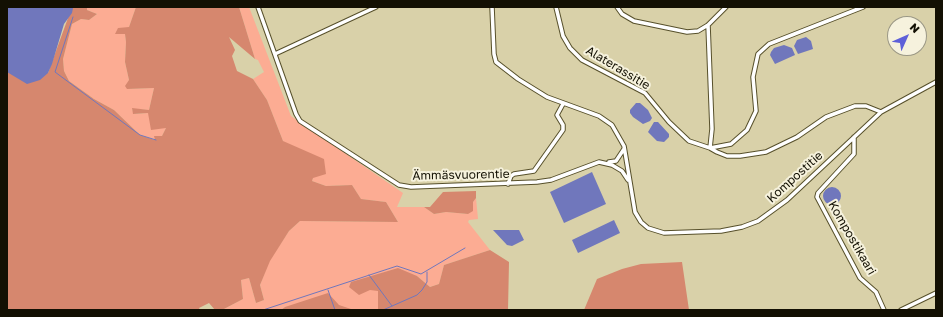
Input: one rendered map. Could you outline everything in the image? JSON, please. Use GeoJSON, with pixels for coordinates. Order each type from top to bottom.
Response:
{"type":"FeatureCollection","features":[{"type":"Feature","properties":{"kind":"street","name":"Ämmäsvuorentie"},"geometry":{"type":"LineString","coordinates":[[258,7],[296,114],[300,121],[399,185],[411,187],[508,184],[551,180],[592,164],[616,161],[624,149]]}},
{"type":"Feature","properties":{"kind":"street"},"geometry":{"type":"LineString","coordinates":[[275,54],[376,7]]}},
{"type":"Feature","properties":{"kind":"street","name":"Kompostitie"},"geometry":{"type":"LineString","coordinates":[[492,7],[494,54],[496,62],[518,79],[547,97],[563,104],[592,113],[606,120],[616,131],[624,149],[635,212],[641,222],[656,232],[721,231],[742,227],[758,221],[787,200],[854,136],[882,112],[936,82]]}},
{"type":"Feature","properties":{"kind":"street","name":"Alaterassitie"},"geometry":{"type":"LineString","coordinates":[[556,7],[563,36],[570,48],[582,60],[645,94],[669,122],[689,141],[710,148],[731,144],[747,130],[756,111],[754,76],[758,54],[769,44],[863,7]]}},
{"type":"Feature","properties":{"kind":"street"},"geometry":{"type":"LineString","coordinates":[[618,7],[622,14],[634,21],[687,32],[698,31],[708,26],[726,7]]}},
{"type":"Feature","properties":{"kind":"street"},"geometry":{"type":"LineString","coordinates":[[708,26],[712,129],[710,148],[727,156],[754,155],[783,144],[826,117],[854,106],[866,106],[882,112]]}},
{"type":"Feature","properties":{"kind":"street"},"geometry":{"type":"LineString","coordinates":[[508,184],[511,176],[514,174],[534,171],[563,130],[563,125],[557,115],[563,104]]}},
{"type":"Feature","properties":{"kind":"street","name":"Kompostikaari"},"geometry":{"type":"LineString","coordinates":[[854,136],[854,154],[818,192],[817,197],[860,278],[876,292],[884,310]]}},
{"type":"Feature","properties":{"kind":"street"},"geometry":{"type":"LineString","coordinates":[[606,162],[622,171],[630,184]]}},
{"type":"Feature","properties":{"kind":"street"},"geometry":{"type":"LineString","coordinates":[[901,310],[909,309],[936,293]]}},
{"type":"Feature","properties":{"kind":"shaded area"},"geometry":{"type":"Polygon","coordinates":[[[72,7],[87,7],[87,10],[97,14],[89,20],[81,19],[72,24],[63,59],[64,71],[69,81],[94,99],[114,110],[140,135],[155,140],[154,136],[162,136],[166,128],[151,130],[148,113],[133,114],[132,108],[149,110],[154,88],[127,89],[125,86],[129,80],[125,62],[126,42],[125,34],[115,34],[118,28],[129,27],[136,7],[239,7],[255,59],[229,37],[235,50],[232,56],[237,71],[253,79],[267,100],[283,141],[324,159],[326,174],[313,178],[312,181],[326,186],[352,185],[361,199],[386,202],[398,222],[300,221],[289,231],[270,261],[260,285],[264,300],[256,303],[249,278],[241,280],[243,299],[222,310],[215,310],[209,303],[199,308],[200,310],[7,310],[7,72],[48,73],[72,7]]]}},
{"type":"Feature","properties":{"kind":"shaded area"},"geometry":{"type":"Polygon","coordinates":[[[87,7],[136,7],[129,27],[116,34],[125,34],[125,62],[129,80],[127,89],[154,88],[149,110],[132,109],[134,114],[148,113],[166,128],[162,136],[156,140],[140,135],[114,110],[94,99],[69,81],[64,71],[63,59],[72,24],[81,19],[89,20],[97,14],[87,10],[87,7]]]}},
{"type":"Feature","properties":{"kind":"shaded area"},"geometry":{"type":"Polygon","coordinates":[[[239,7],[249,7],[291,116],[403,193],[397,207],[424,207],[434,214],[446,212],[468,214],[476,198],[478,219],[469,220],[468,222],[490,250],[444,265],[439,284],[430,287],[417,276],[370,290],[378,290],[378,310],[285,307],[281,310],[222,310],[243,299],[241,280],[249,278],[256,303],[264,300],[260,285],[269,261],[289,231],[300,221],[398,222],[386,202],[361,199],[352,185],[326,186],[312,181],[313,178],[283,141],[267,100],[253,79],[264,72],[258,60],[255,59],[239,7]]]}},
{"type":"Feature","properties":{"kind":"shaded area"},"geometry":{"type":"Polygon","coordinates":[[[476,191],[476,198],[473,202],[473,211],[468,214],[446,212],[434,214],[424,207],[430,207],[443,192],[476,191]]]}},
{"type":"Feature","properties":{"kind":"shaded area"},"geometry":{"type":"Polygon","coordinates":[[[490,250],[509,262],[508,310],[378,310],[378,291],[370,290],[359,295],[349,287],[351,282],[398,268],[417,276],[430,287],[439,284],[444,265],[490,250]]]}},
{"type":"Feature","properties":{"kind":"shaded area"},"geometry":{"type":"Polygon","coordinates":[[[682,262],[689,310],[584,310],[597,279],[622,269],[641,264],[682,262]]]}},
{"type":"Feature","properties":{"kind":"shaded area"},"geometry":{"type":"Polygon","coordinates":[[[328,293],[339,305],[354,310],[281,310],[285,307],[328,293]]]}},
{"type":"Feature","properties":{"kind":"water"},"geometry":{"type":"Polygon","coordinates":[[[7,7],[73,8],[72,13],[64,24],[48,73],[40,80],[27,84],[7,72],[7,7]]]}},
{"type":"Feature","properties":{"kind":"water"},"geometry":{"type":"Polygon","coordinates":[[[806,37],[811,41],[813,49],[798,54],[794,46],[797,40],[806,37]]]}},
{"type":"Feature","properties":{"kind":"water"},"geometry":{"type":"Polygon","coordinates":[[[784,45],[792,48],[795,55],[775,64],[770,55],[771,52],[774,48],[784,45]]]}},
{"type":"Feature","properties":{"kind":"water"},"geometry":{"type":"Polygon","coordinates":[[[636,103],[640,103],[648,110],[652,118],[650,121],[643,124],[633,117],[630,110],[636,103]]]}},
{"type":"Feature","properties":{"kind":"water"},"geometry":{"type":"Polygon","coordinates":[[[654,122],[658,122],[669,134],[669,137],[664,142],[657,141],[648,132],[654,122]]]}},
{"type":"Feature","properties":{"kind":"water"},"geometry":{"type":"Polygon","coordinates":[[[592,172],[606,204],[564,223],[550,192],[592,172]]]}},
{"type":"Feature","properties":{"kind":"water"},"geometry":{"type":"Polygon","coordinates":[[[832,187],[838,190],[841,196],[838,202],[832,205],[826,202],[823,196],[826,190],[832,187]]]}},
{"type":"Feature","properties":{"kind":"water"},"geometry":{"type":"Polygon","coordinates":[[[614,220],[620,233],[578,253],[572,240],[614,220]]]}},
{"type":"Feature","properties":{"kind":"water"},"geometry":{"type":"Polygon","coordinates":[[[493,230],[519,230],[524,240],[512,246],[507,245],[493,230]]]}},
{"type":"Feature","properties":{"kind":"waterway"},"geometry":{"type":"LineString","coordinates":[[73,17],[55,72],[140,135],[156,140]]}},
{"type":"Feature","properties":{"kind":"waterway"},"geometry":{"type":"LineString","coordinates":[[263,310],[397,266],[421,274],[465,248]]}},
{"type":"Feature","properties":{"kind":"waterway"},"geometry":{"type":"LineString","coordinates":[[383,310],[417,295],[427,282],[427,272]]}},
{"type":"Feature","properties":{"kind":"waterway"},"geometry":{"type":"LineString","coordinates":[[369,275],[392,306]]}},
{"type":"Feature","properties":{"kind":"waterway"},"geometry":{"type":"LineString","coordinates":[[328,290],[335,310]]}}]}
